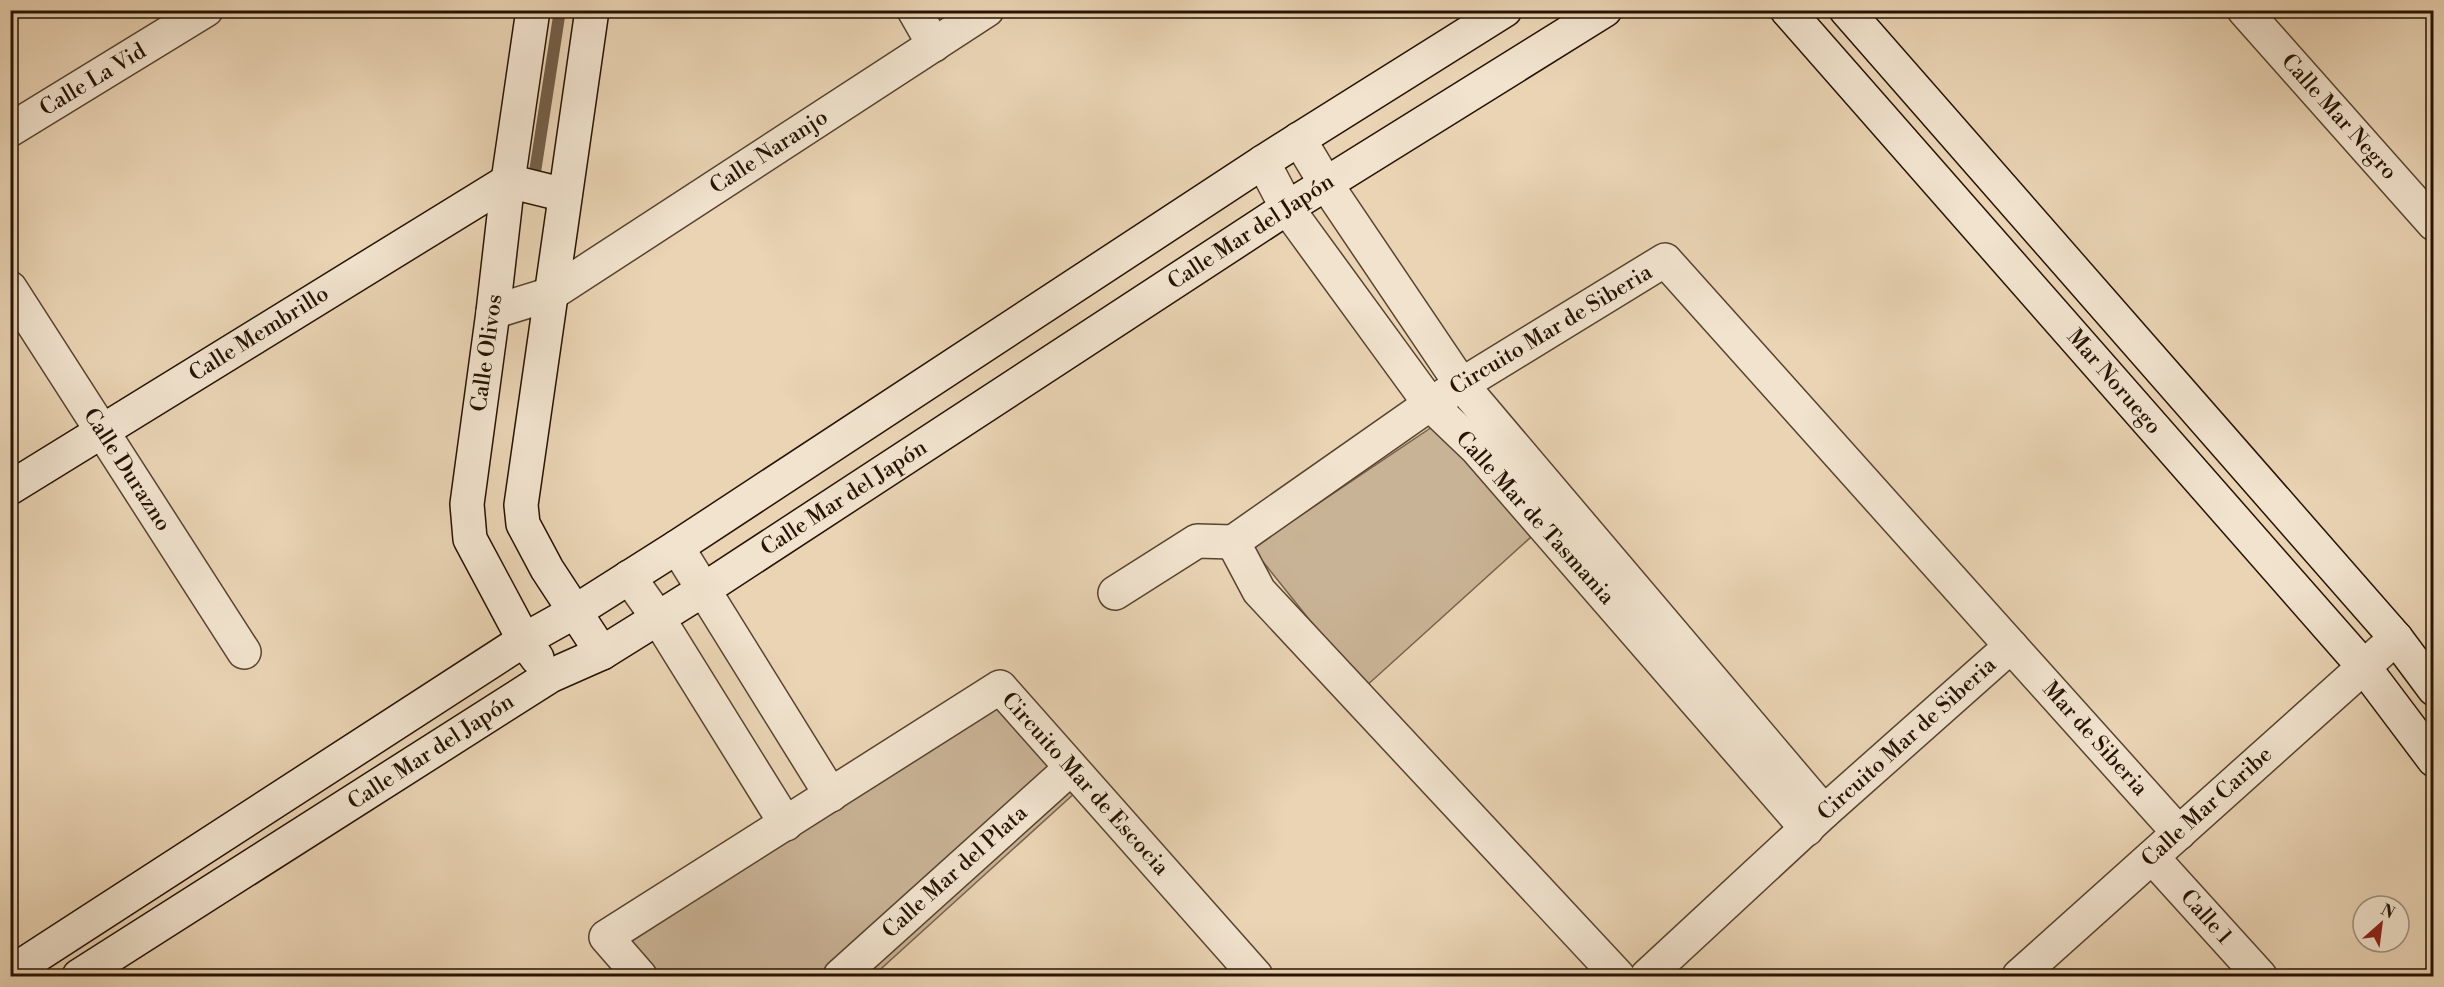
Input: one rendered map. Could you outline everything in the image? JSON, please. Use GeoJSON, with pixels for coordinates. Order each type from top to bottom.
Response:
{"type":"FeatureCollection","features":[{"type":"Feature","properties":{"kind":"street","name":"Calle Olivos"},"geometry":{"type":"LineString","coordinates":[[533,10],[466,504],[470,539],[524,640],[550,676]]}},
{"type":"Feature","properties":{"kind":"street"},"geometry":{"type":"LineString","coordinates":[[592,10],[521,506],[523,524],[547,569],[602,653]]}},
{"type":"Feature","properties":{"kind":"street"},"geometry":{"type":"LineString","coordinates":[[914,10],[934,45]]}},
{"type":"Feature","properties":{"kind":"street","name":"Calle Naranjo"},"geometry":{"type":"LineString","coordinates":[[493,312],[550,294],[987,10]]}},
{"type":"Feature","properties":{"kind":"street","name":"Calle Mar del Japón"},"geometry":{"type":"LineString","coordinates":[[10,973],[524,640],[576,611],[677,547],[1263,162],[1505,10]]}},
{"type":"Feature","properties":{"kind":"street","name":"Calle Mar del Japón"},"geometry":{"type":"LineString","coordinates":[[79,976],[550,676],[602,653],[703,590],[1287,208],[1605,10]]}},
{"type":"Feature","properties":{"kind":"street","name":"Mar Noruego"},"geometry":{"type":"LineString","coordinates":[[1787,10],[2364,667],[2433,760]]}},
{"type":"Feature","properties":{"kind":"street","name":"Mar Noruego"},"geometry":{"type":"LineString","coordinates":[[1846,10],[2396,638],[2433,689]]}},
{"type":"Feature","properties":{"kind":"street","name":"Calle Mar Negro"},"geometry":{"type":"LineString","coordinates":[[2244,10],[2433,224]]}},
{"type":"Feature","properties":{"kind":"street","name":"Calle La Vid"},"geometry":{"type":"LineString","coordinates":[[10,130],[195,13]]}},
{"type":"Feature","properties":{"kind":"street","name":"Calle Mar de Tasmania"},"geometry":{"type":"LineString","coordinates":[[1299,139],[1326,184],[1461,384],[1815,821]]}},
{"type":"Feature","properties":{"kind":"street","name":"Calle Mar de Tasmania"},"geometry":{"type":"LineString","coordinates":[[1263,162],[1287,208],[1430,404],[1476,448],[1815,821]]}},
{"type":"Feature","properties":{"kind":"street"},"geometry":{"type":"LineString","coordinates":[[508,181],[565,195]]}},
{"type":"Feature","properties":{"kind":"street","name":"Calle Membrillo"},"geometry":{"type":"LineString","coordinates":[[10,488],[508,181]]}},
{"type":"Feature","properties":{"kind":"street","name":"Circuito Mar de Siberia"},"geometry":{"type":"LineString","coordinates":[[1233,542],[1430,404],[1665,260],[2011,646],[1815,821],[1647,976]]}},
{"type":"Feature","properties":{"kind":"street","name":"Calle Durazno"},"geometry":{"type":"LineString","coordinates":[[10,288],[244,652]]}},
{"type":"Feature","properties":{"kind":"street"},"geometry":{"type":"LineString","coordinates":[[1115,593],[1197,542],[1233,542],[1259,591],[1618,976]]}},
{"type":"Feature","properties":{"kind":"street"},"geometry":{"type":"LineString","coordinates":[[677,547],[831,795]]}},
{"type":"Feature","properties":{"kind":"street"},"geometry":{"type":"LineString","coordinates":[[629,577],[658,618],[786,824]]}},
{"type":"Feature","properties":{"kind":"street","name":"Calle Mar Caribe"},"geometry":{"type":"LineString","coordinates":[[2019,976],[2396,638]]}},
{"type":"Feature","properties":{"kind":"street","name":"Mar de Siberia"},"geometry":{"type":"LineString","coordinates":[[2011,646],[2178,833]]}},
{"type":"Feature","properties":{"kind":"street","name":"Circuito Mar de Escocia"},"geometry":{"type":"LineString","coordinates":[[640,976],[606,937],[1000,687],[1253,976]]}},
{"type":"Feature","properties":{"kind":"street","name":"Calle Mar del Plata"},"geometry":{"type":"LineString","coordinates":[[840,976],[1071,768]]}},
{"type":"Feature","properties":{"kind":"street","name":"Calle 1"},"geometry":{"type":"LineString","coordinates":[[2152,857],[2260,976]]}},
{"type":"Feature","properties":{"kind":"shaded area"},"geometry":{"type":"Polygon","coordinates":[[[1441,421],[1541,528],[1364,688],[1252,548],[1441,421]]]}},
{"type":"Feature","properties":{"kind":"shaded area"},"geometry":{"type":"Polygon","coordinates":[[[1011,696],[1087,782],[873,976],[641,976],[618,950],[1011,696]]]}},
{"type":"Feature","properties":{"kind":"waterway"},"geometry":{"type":"LineString","coordinates":[[533,185],[560,10]]}}]}
